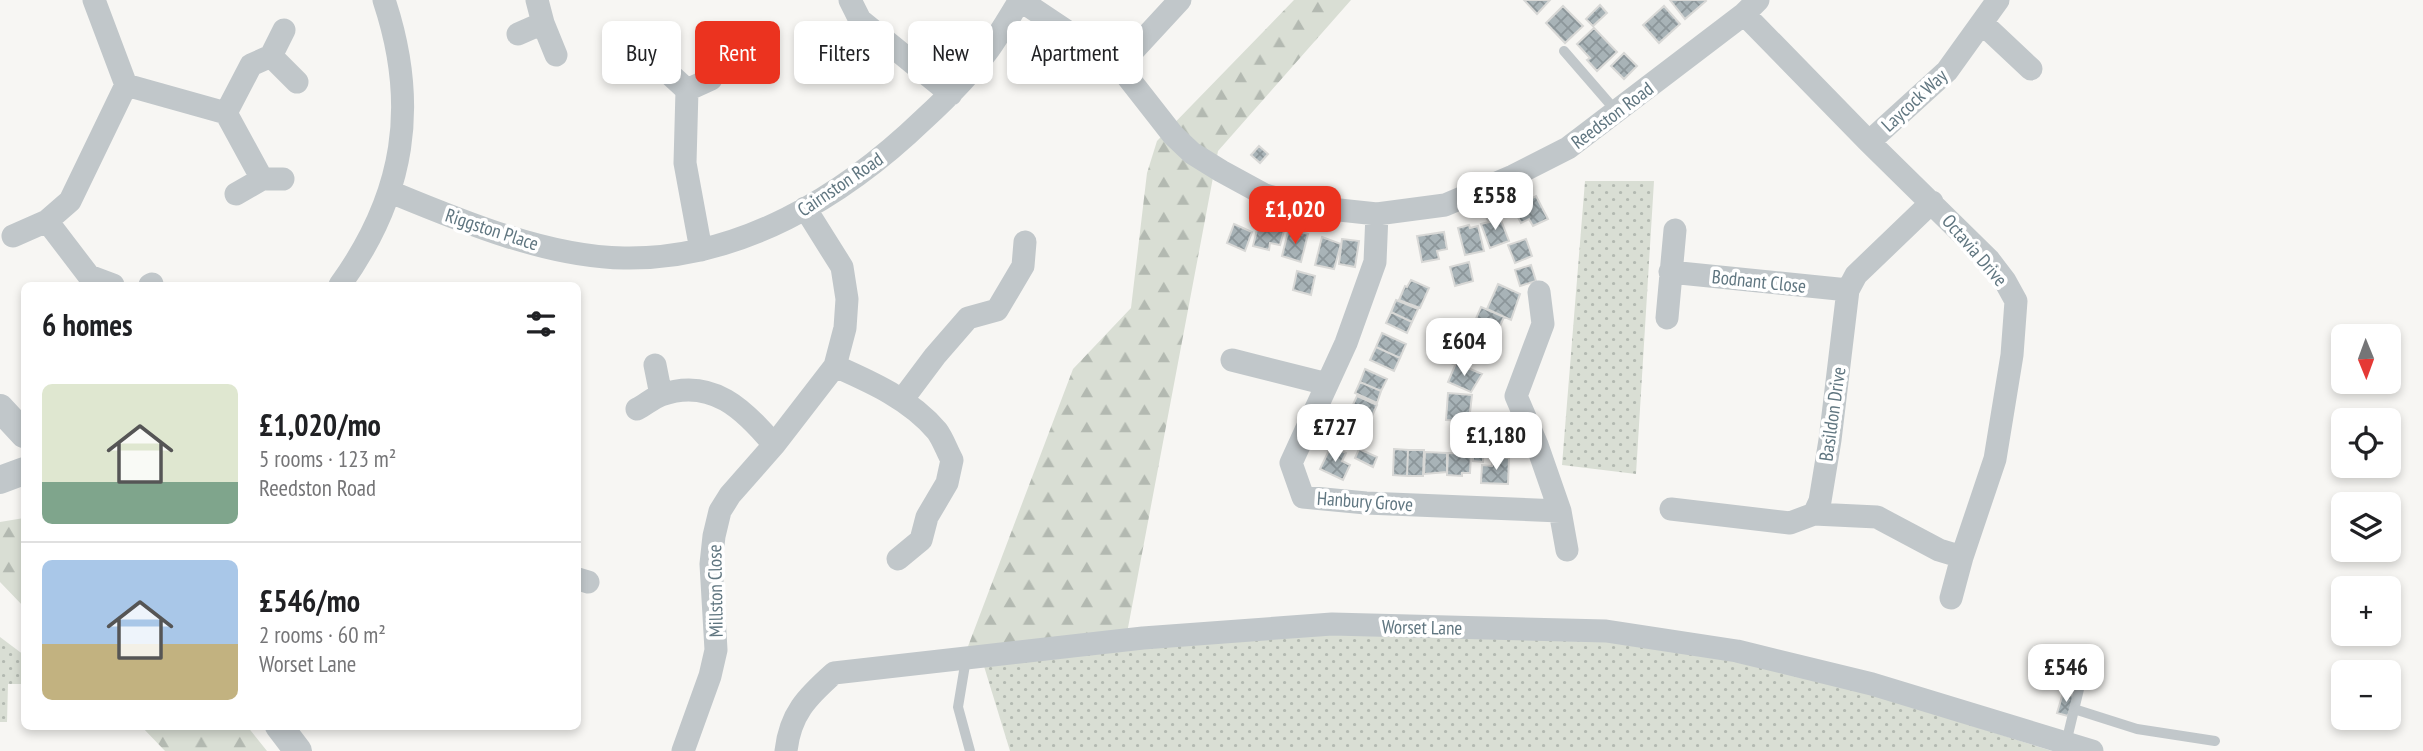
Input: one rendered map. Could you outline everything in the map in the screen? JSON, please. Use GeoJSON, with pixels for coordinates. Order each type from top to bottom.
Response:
{"type":"FeatureCollection","features":[{"type":"Feature","properties":{"kind":"street"},"geometry":{"type":"LineString","coordinates":[[13,236],[47,221],[71,201],[126,85],[94,0]]}},
{"type":"Feature","properties":{"kind":"street"},"geometry":{"type":"LineString","coordinates":[[342,282],[372,237],[391,192],[400,156],[404,115],[402,76],[395,32],[384,0]]}},
{"type":"Feature","properties":{"kind":"street"},"geometry":{"type":"LineString","coordinates":[[537,0],[556,55]]}},
{"type":"Feature","properties":{"kind":"street"},"geometry":{"type":"LineString","coordinates":[[850,0],[860,20],[951,94]]}},
{"type":"Feature","properties":{"kind":"street","name":"Cairnston Road"},"geometry":{"type":"LineString","coordinates":[[597,255],[623,258],[658,256],[701,250],[735,241],[779,223],[839,189],[875,164],[951,94],[988,50],[1020,0]]}},
{"type":"Feature","properties":{"kind":"street","name":"Reedston Road"},"geometry":{"type":"LineString","coordinates":[[1020,0],[1052,21]]}},
{"type":"Feature","properties":{"kind":"street"},"geometry":{"type":"LineString","coordinates":[[1143,40],[1180,0]]}},
{"type":"Feature","properties":{"kind":"street","name":"Laycock Way"},"geometry":{"type":"LineString","coordinates":[[1869,142],[1947,71],[1998,0]]}},
{"type":"Feature","properties":{"kind":"street","name":"Reedston Road"},"geometry":{"type":"LineString","coordinates":[[1133,84],[1173,135],[1192,153],[1265,195],[1311,207],[1377,214],[1445,205],[1513,176],[1568,148],[1751,7]]}},
{"type":"Feature","properties":{"kind":"street","name":"Octavia Drive"},"geometry":{"type":"LineString","coordinates":[[1751,7],[1869,142],[1989,260],[2016,301],[2007,390],[1995,459],[1951,598]]}},
{"type":"Feature","properties":{"kind":"street"},"geometry":{"type":"LineString","coordinates":[[519,34],[543,23]]}},
{"type":"Feature","properties":{"kind":"street"},"geometry":{"type":"LineString","coordinates":[[1982,23],[2031,69]]}},
{"type":"Feature","properties":{"kind":"street"},"geometry":{"type":"LineString","coordinates":[[226,113],[251,65],[271,56],[284,30]]}},
{"type":"Feature","properties":{"kind":"street"},"geometry":{"type":"LineString","coordinates":[[271,56],[297,82]]}},
{"type":"Feature","properties":{"kind":"street"},"geometry":{"type":"LineString","coordinates":[[680,84],[687,90],[685,163],[701,250]]}},
{"type":"Feature","properties":{"kind":"street"},"geometry":{"type":"LineString","coordinates":[[687,90],[700,84]]}},
{"type":"Feature","properties":{"kind":"street"},"geometry":{"type":"LineString","coordinates":[[126,85],[226,113],[273,179],[236,194]]}},
{"type":"Feature","properties":{"kind":"street","name":"Riggston Place"},"geometry":{"type":"LineString","coordinates":[[391,192],[435,211],[500,233],[554,248],[597,255]]}},
{"type":"Feature","properties":{"kind":"street"},"geometry":{"type":"LineString","coordinates":[[1848,289],[1856,275],[1932,202]]}},
{"type":"Feature","properties":{"kind":"street","name":"Millston Close"},"geometry":{"type":"LineString","coordinates":[[683,751],[710,676],[716,650],[711,564],[713,536],[720,511],[730,495],[774,445],[835,366],[845,328],[847,299],[842,267],[805,208]]}},
{"type":"Feature","properties":{"kind":"street","name":"Hanbury Grove"},"geometry":{"type":"LineString","coordinates":[[1377,214],[1375,262],[1346,343],[1291,463],[1303,496],[1366,503],[1560,511]]}},
{"type":"Feature","properties":{"kind":"street"},"geometry":{"type":"LineString","coordinates":[[47,221],[89,276],[105,282]]}},
{"type":"Feature","properties":{"kind":"street"},"geometry":{"type":"LineString","coordinates":[[1667,318],[1675,230]]}},
{"type":"Feature","properties":{"kind":"street"},"geometry":{"type":"LineString","coordinates":[[902,400],[968,318],[997,310],[1033,268],[1026,242]]}},
{"type":"Feature","properties":{"kind":"street","name":"Bodnant Close"},"geometry":{"type":"LineString","coordinates":[[1670,272],[1848,289]]}},
{"type":"Feature","properties":{"kind":"street","name":"Basildon Drive"},"geometry":{"type":"LineString","coordinates":[[1814,514],[1820,501],[1830,440],[1848,289]]}},
{"type":"Feature","properties":{"kind":"street"},"geometry":{"type":"LineString","coordinates":[[1539,292],[1543,324],[1516,396],[1537,445],[1560,511],[1567,550]]}},
{"type":"Feature","properties":{"kind":"street"},"geometry":{"type":"LineString","coordinates":[[1232,360],[1327,384]]}},
{"type":"Feature","properties":{"kind":"street"},"geometry":{"type":"LineString","coordinates":[[655,365],[661,395]]}},
{"type":"Feature","properties":{"kind":"street"},"geometry":{"type":"LineString","coordinates":[[835,366],[882,387],[902,400],[937,431],[952,460],[947,483],[927,517],[929,545],[898,559]]}},
{"type":"Feature","properties":{"kind":"street"},"geometry":{"type":"LineString","coordinates":[[637,409],[661,395],[692,390],[725,397],[754,421],[774,445]]}},
{"type":"Feature","properties":{"kind":"street"},"geometry":{"type":"LineString","coordinates":[[0,408],[21,431]]}},
{"type":"Feature","properties":{"kind":"street"},"geometry":{"type":"LineString","coordinates":[[0,480],[21,472]]}},
{"type":"Feature","properties":{"kind":"street"},"geometry":{"type":"LineString","coordinates":[[1671,509],[1790,523],[1814,514],[1877,517],[1938,550],[1962,557]]}},
{"type":"Feature","properties":{"kind":"street","name":"Worset Lane"},"geometry":{"type":"LineString","coordinates":[[786,751],[788,730],[806,697],[834,673],[1143,638],[1332,625],[1606,631],[1737,651],[1872,684],[2092,751]]}},
{"type":"Feature","properties":{"kind":"street"},"geometry":{"type":"LineString","coordinates":[[282,730],[298,751]]}},
{"type":"Feature","properties":{"kind":"lane"},"geometry":{"type":"LineString","coordinates":[[1564,51],[1616,111]]}},
{"type":"Feature","properties":{"kind":"lane"},"geometry":{"type":"LineString","coordinates":[[966,659],[958,707],[970,751]]}},
{"type":"Feature","properties":{"kind":"lane"},"geometry":{"type":"LineString","coordinates":[[2066,743],[2079,689]]}},
{"type":"Feature","properties":{"kind":"lane"},"geometry":{"type":"LineString","coordinates":[[2074,709],[2137,729],[2216,741]]}},
{"type":"Feature","properties":{"kind":"green space"},"geometry":{"type":"Polygon","coordinates":[[[1294,0],[1351,0],[1218,151],[1127,633],[967,649],[1073,369],[1131,308],[1147,173],[1157,141],[1294,0]]]}},
{"type":"Feature","properties":{"kind":"green space"},"geometry":{"type":"Polygon","coordinates":[[[1585,181],[1654,181],[1636,474],[1562,465],[1585,181]]]}},
{"type":"Feature","properties":{"kind":"green space"},"geometry":{"type":"Polygon","coordinates":[[[21,518],[21,604],[0,582],[0,522],[21,518]]]}},
{"type":"Feature","properties":{"kind":"green space"},"geometry":{"type":"Polygon","coordinates":[[[1336,633],[1609,642],[1731,654],[1872,694],[2052,751],[1010,751],[983,663],[1144,646],[1336,633]]]}},
{"type":"Feature","properties":{"kind":"green space"},"geometry":{"type":"Polygon","coordinates":[[[0,637],[21,653],[21,684],[8,684],[7,722],[0,722],[0,637]]]}},
{"type":"Feature","properties":{"kind":"green space"},"geometry":{"type":"Polygon","coordinates":[[[145,730],[250,730],[267,751],[165,751],[145,730]]]}},
{"type":"Feature","properties":{"kind":"building"},"geometry":{"type":"Polygon","coordinates":[[[1524,0],[1550,0],[1537,14],[1524,0]]]}},
{"type":"Feature","properties":{"kind":"building"},"geometry":{"type":"Polygon","coordinates":[[[1670,0],[1705,0],[1706,1],[1685,19],[1670,0]]]}},
{"type":"Feature","properties":{"kind":"building"},"geometry":{"type":"Polygon","coordinates":[[[1600,5],[1607,13],[1593,26],[1586,19],[1600,5]]]}},
{"type":"Feature","properties":{"kind":"building"},"geometry":{"type":"Polygon","coordinates":[[[1563,6],[1583,26],[1565,43],[1546,23],[1563,6]]]}},
{"type":"Feature","properties":{"kind":"building"},"geometry":{"type":"Polygon","coordinates":[[[1664,6],[1680,24],[1659,43],[1643,25],[1664,6]]]}},
{"type":"Feature","properties":{"kind":"building"},"geometry":{"type":"Polygon","coordinates":[[[1594,28],[1617,52],[1597,71],[1587,60],[1590,58],[1577,44],[1594,28]]]}},
{"type":"Feature","properties":{"kind":"building"},"geometry":{"type":"Polygon","coordinates":[[[1624,53],[1637,66],[1624,79],[1611,66],[1624,53]]]}},
{"type":"Feature","properties":{"kind":"building"},"geometry":{"type":"Polygon","coordinates":[[[1259,146],[1268,154],[1260,163],[1251,155],[1259,146]]]}},
{"type":"Feature","properties":{"kind":"building"},"geometry":{"type":"Polygon","coordinates":[[[1536,196],[1548,219],[1533,226],[1529,219],[1521,223],[1513,208],[1536,196]]]}},
{"type":"Feature","properties":{"kind":"building"},"geometry":{"type":"Polygon","coordinates":[[[1499,215],[1509,241],[1490,248],[1481,224],[1499,215]]]}},
{"type":"Feature","properties":{"kind":"building"},"geometry":{"type":"Polygon","coordinates":[[[1259,221],[1285,227],[1280,245],[1270,243],[1269,250],[1253,246],[1259,221]]]}},
{"type":"Feature","properties":{"kind":"building"},"geometry":{"type":"Polygon","coordinates":[[[1234,224],[1252,232],[1245,251],[1227,243],[1234,224]]]}},
{"type":"Feature","properties":{"kind":"building"},"geometry":{"type":"Polygon","coordinates":[[[1469,225],[1470,228],[1478,226],[1484,251],[1465,255],[1458,228],[1469,225]]]}},
{"type":"Feature","properties":{"kind":"building"},"geometry":{"type":"Polygon","coordinates":[[[1297,231],[1308,234],[1301,262],[1282,256],[1288,232],[1296,234],[1297,231]]]}},
{"type":"Feature","properties":{"kind":"building"},"geometry":{"type":"Polygon","coordinates":[[[1444,232],[1447,249],[1437,251],[1439,259],[1422,262],[1417,236],[1444,232]]]}},
{"type":"Feature","properties":{"kind":"building"},"geometry":{"type":"Polygon","coordinates":[[[1322,237],[1341,244],[1334,269],[1315,265],[1322,237]]]}},
{"type":"Feature","properties":{"kind":"building"},"geometry":{"type":"Polygon","coordinates":[[[1342,239],[1359,241],[1355,267],[1339,264],[1342,239]]]}},
{"type":"Feature","properties":{"kind":"building"},"geometry":{"type":"Polygon","coordinates":[[[1526,239],[1532,256],[1515,263],[1508,245],[1526,239]]]}},
{"type":"Feature","properties":{"kind":"building"},"geometry":{"type":"Polygon","coordinates":[[[1469,262],[1473,281],[1455,286],[1450,267],[1469,262]]]}},
{"type":"Feature","properties":{"kind":"building"},"geometry":{"type":"Polygon","coordinates":[[[1531,265],[1536,281],[1520,286],[1515,270],[1531,265]]]}},
{"type":"Feature","properties":{"kind":"building"},"geometry":{"type":"Polygon","coordinates":[[[1297,271],[1315,276],[1311,295],[1293,290],[1297,271]]]}},
{"type":"Feature","properties":{"kind":"building"},"geometry":{"type":"Polygon","coordinates":[[[1411,280],[1429,288],[1420,308],[1399,300],[1411,280]]]}},
{"type":"Feature","properties":{"kind":"building"},"geometry":{"type":"Polygon","coordinates":[[[1498,284],[1520,294],[1511,320],[1487,309],[1498,284]]]}},
{"type":"Feature","properties":{"kind":"building"},"geometry":{"type":"Polygon","coordinates":[[[1396,300],[1418,309],[1412,322],[1391,312],[1396,300]]]}},
{"type":"Feature","properties":{"kind":"building"},"geometry":{"type":"Polygon","coordinates":[[[1481,307],[1504,317],[1494,340],[1471,330],[1481,307]]]}},
{"type":"Feature","properties":{"kind":"building"},"geometry":{"type":"Polygon","coordinates":[[[1391,312],[1412,322],[1407,333],[1386,323],[1391,312]]]}},
{"type":"Feature","properties":{"kind":"building"},"geometry":{"type":"Polygon","coordinates":[[[1470,332],[1493,342],[1488,361],[1463,349],[1470,332]]]}},
{"type":"Feature","properties":{"kind":"building"},"geometry":{"type":"Polygon","coordinates":[[[1382,333],[1406,344],[1400,358],[1376,347],[1382,333]]]}},
{"type":"Feature","properties":{"kind":"building"},"geometry":{"type":"Polygon","coordinates":[[[1443,339],[1461,347],[1453,364],[1436,356],[1443,339]]]}},
{"type":"Feature","properties":{"kind":"building"},"geometry":{"type":"Polygon","coordinates":[[[1376,347],[1400,358],[1394,371],[1370,360],[1376,347]]]}},
{"type":"Feature","properties":{"kind":"building"},"geometry":{"type":"Polygon","coordinates":[[[1456,363],[1482,374],[1471,392],[1448,382],[1456,363]]]}},
{"type":"Feature","properties":{"kind":"building"},"geometry":{"type":"Polygon","coordinates":[[[1365,369],[1387,379],[1381,391],[1360,382],[1365,369]]]}},
{"type":"Feature","properties":{"kind":"building"},"geometry":{"type":"Polygon","coordinates":[[[1360,382],[1381,391],[1377,403],[1355,393],[1360,382]]]}},
{"type":"Feature","properties":{"kind":"building"},"geometry":{"type":"Polygon","coordinates":[[[1448,393],[1472,395],[1469,421],[1446,420],[1448,393]]]}},
{"type":"Feature","properties":{"kind":"building"},"geometry":{"type":"Polygon","coordinates":[[[1357,396],[1377,405],[1368,425],[1351,417],[1354,411],[1351,409],[1357,396]]]}},
{"type":"Feature","properties":{"kind":"building"},"geometry":{"type":"Polygon","coordinates":[[[1347,417],[1368,426],[1358,447],[1341,439],[1344,432],[1341,431],[1347,417]]]}},
{"type":"Feature","properties":{"kind":"building"},"geometry":{"type":"Polygon","coordinates":[[[1487,417],[1493,433],[1478,439],[1472,424],[1487,417]]]}},
{"type":"Feature","properties":{"kind":"building"},"geometry":{"type":"Polygon","coordinates":[[[1473,442],[1484,442],[1483,462],[1473,461],[1473,442]]]}},
{"type":"Feature","properties":{"kind":"building"},"geometry":{"type":"Polygon","coordinates":[[[1331,446],[1346,453],[1342,461],[1350,465],[1343,480],[1320,469],[1331,446]]]}},
{"type":"Feature","properties":{"kind":"building"},"geometry":{"type":"Polygon","coordinates":[[[1359,449],[1377,457],[1373,467],[1355,458],[1359,449]]]}},
{"type":"Feature","properties":{"kind":"building"},"geometry":{"type":"Polygon","coordinates":[[[1394,449],[1408,450],[1407,476],[1393,475],[1394,449]]]}},
{"type":"Feature","properties":{"kind":"building"},"geometry":{"type":"Polygon","coordinates":[[[1408,450],[1424,450],[1423,476],[1407,476],[1408,450]]]}},
{"type":"Feature","properties":{"kind":"building"},"geometry":{"type":"Polygon","coordinates":[[[1425,452],[1447,453],[1447,472],[1424,474],[1425,452]]]}},
{"type":"Feature","properties":{"kind":"building"},"geometry":{"type":"Polygon","coordinates":[[[1448,453],[1471,454],[1470,473],[1462,473],[1462,476],[1447,475],[1448,453]]]}},
{"type":"Feature","properties":{"kind":"building"},"geometry":{"type":"Polygon","coordinates":[[[1492,457],[1509,458],[1508,484],[1481,483],[1482,465],[1492,466],[1492,457]]]}},
{"type":"Feature","properties":{"kind":"building"},"geometry":{"type":"Polygon","coordinates":[[[2063,693],[2074,696],[2068,716],[2057,713],[2063,693]]]}}]}
